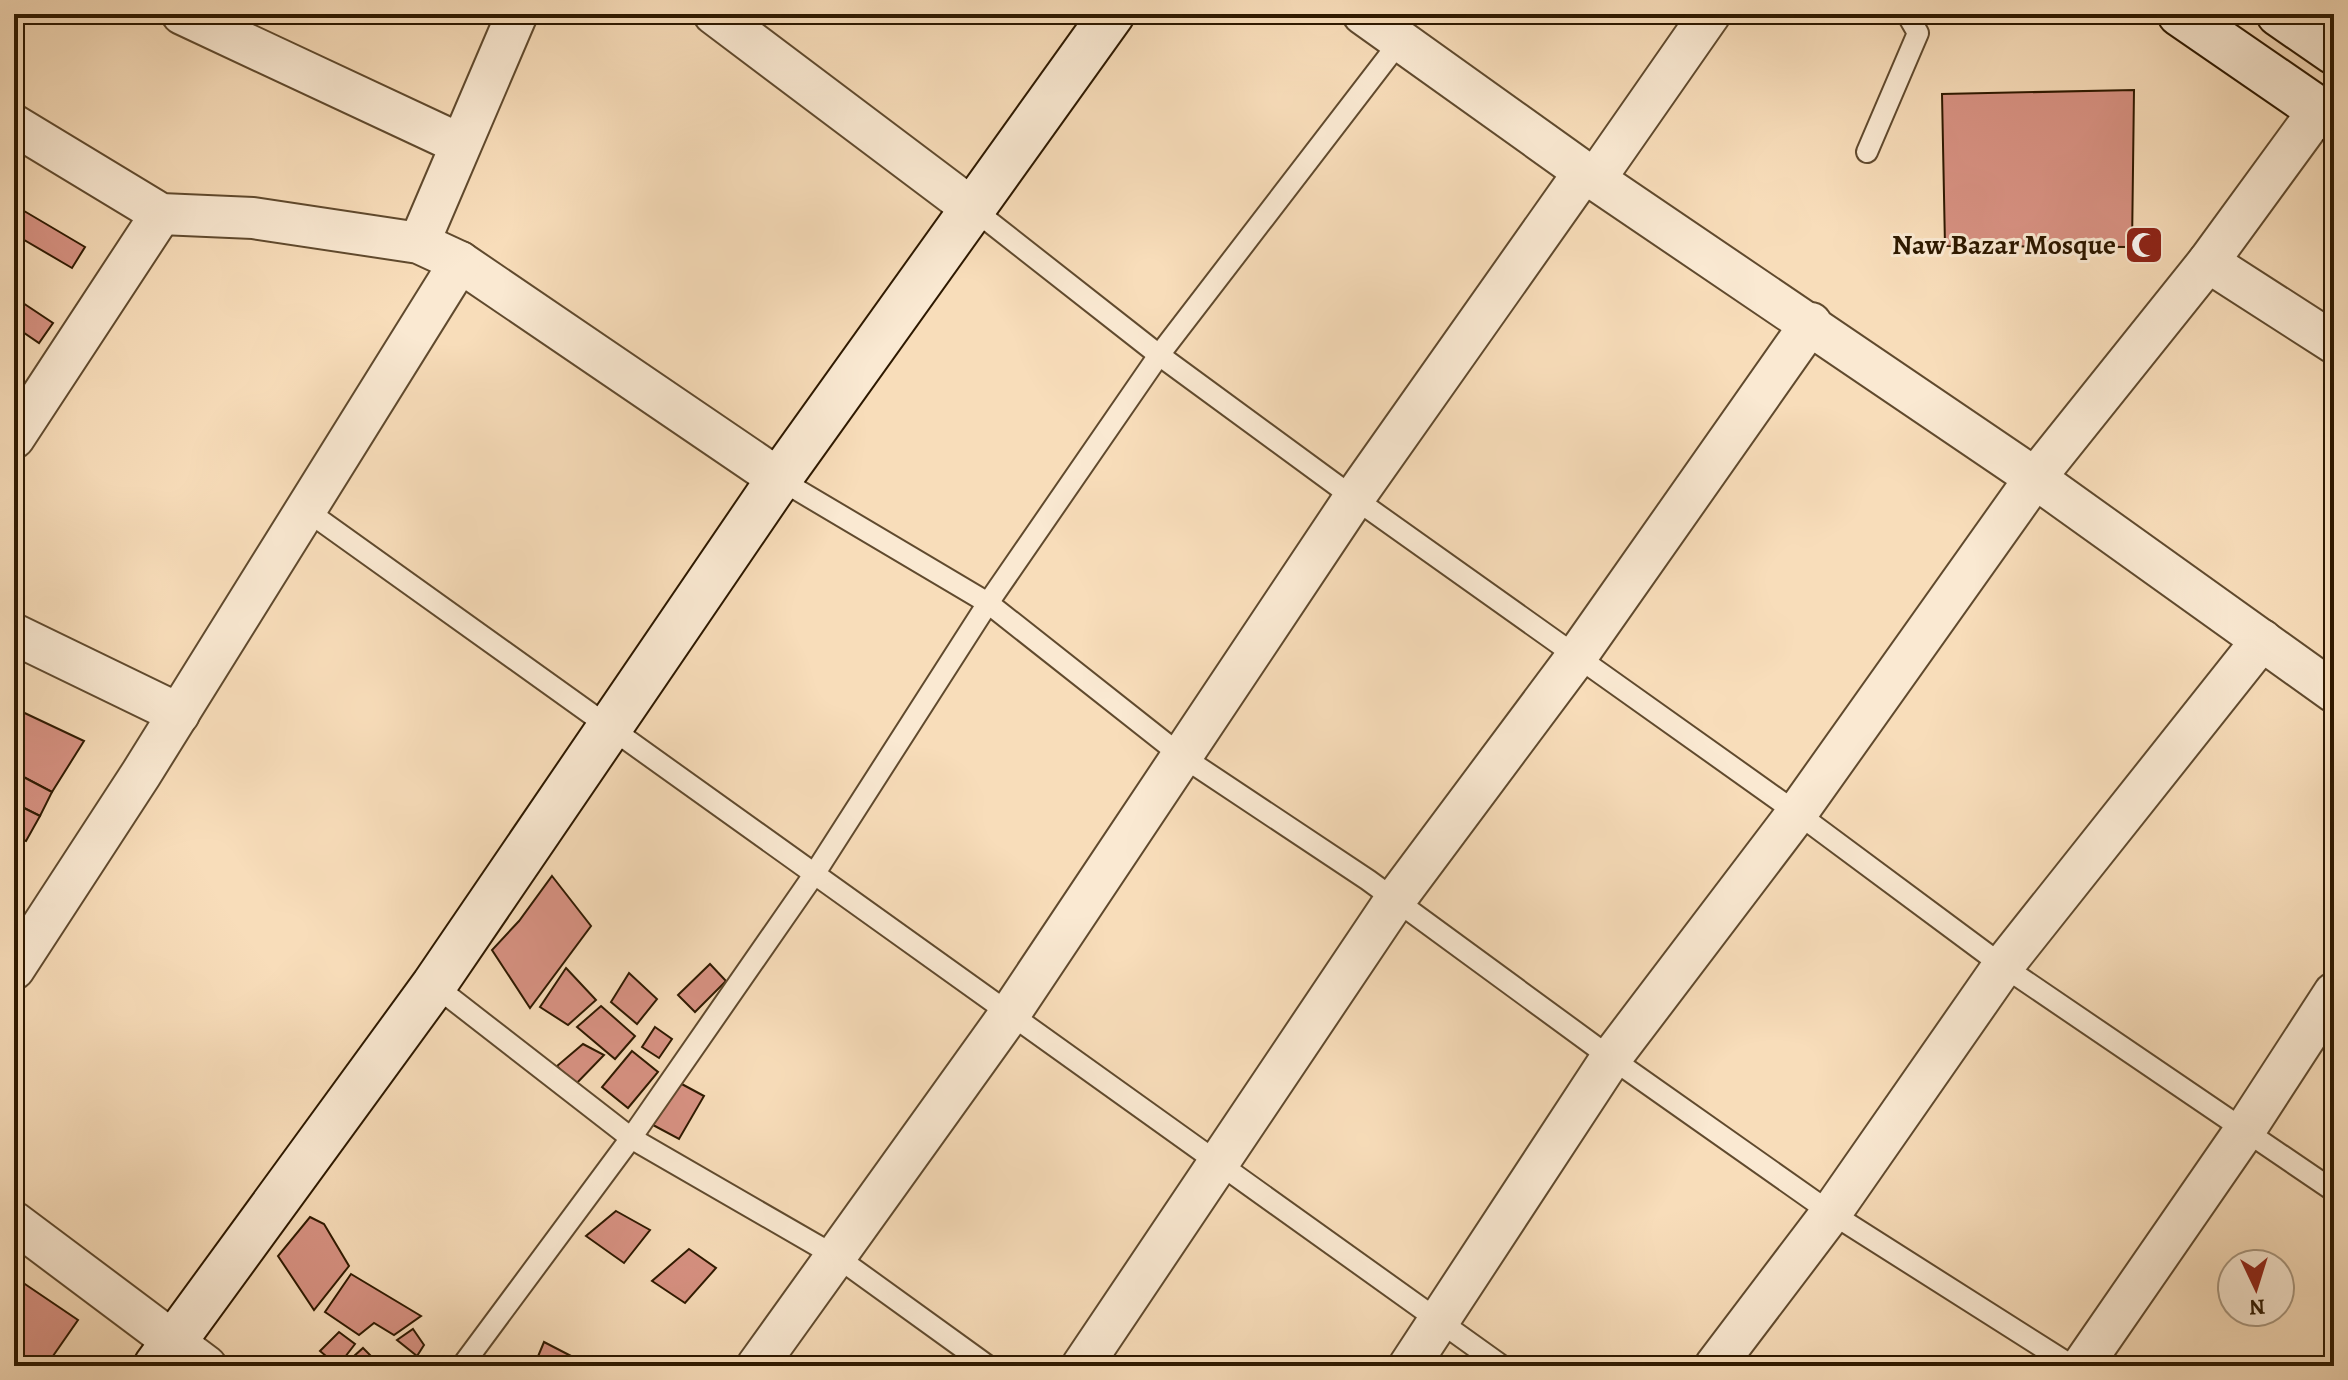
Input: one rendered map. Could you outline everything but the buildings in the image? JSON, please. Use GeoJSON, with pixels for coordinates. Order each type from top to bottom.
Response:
{"type":"FeatureCollection","features":[{"type":"Feature","properties":{"kind":"street"},"geometry":{"type":"LineString","coordinates":[[182,14],[460,144]]}},
{"type":"Feature","properties":{"kind":"street"},"geometry":{"type":"LineString","coordinates":[[419,243],[517,14]]}},
{"type":"Feature","properties":{"kind":"street"},"geometry":{"type":"LineString","coordinates":[[714,14],[973,209]]}},
{"type":"Feature","properties":{"kind":"street"},"geometry":{"type":"LineString","coordinates":[[14,1222],[179,1357],[779,479],[1112,14]]}},
{"type":"Feature","properties":{"kind":"street"},"geometry":{"type":"LineString","coordinates":[[1363,14],[1589,175],[2035,478],[2334,692]]}},
{"type":"Feature","properties":{"kind":"street"},"geometry":{"type":"LineString","coordinates":[[757,1366],[1011,1012],[1354,498],[1710,14]]}},
{"type":"Feature","properties":{"kind":"street"},"geometry":{"type":"LineString","coordinates":[[1409,1366],[1611,1058],[1797,813],[2035,478],[2327,115],[2180,14]]}},
{"type":"Feature","properties":{"kind":"street"},"geometry":{"type":"LineString","coordinates":[[2279,14],[2333,49]]}},
{"type":"Feature","properties":{"kind":"street"},"geometry":{"type":"LineString","coordinates":[[14,125],[161,214],[253,218],[419,243],[460,262],[779,479]]}},
{"type":"Feature","properties":{"kind":"street"},"geometry":{"type":"LineString","coordinates":[[14,438],[161,214]]}},
{"type":"Feature","properties":{"kind":"street"},"geometry":{"type":"LineString","coordinates":[[14,969],[179,714],[460,262]]}},
{"type":"Feature","properties":{"kind":"street"},"geometry":{"type":"LineString","coordinates":[[2208,262],[2334,343]]}},
{"type":"Feature","properties":{"kind":"street"},"geometry":{"type":"LineString","coordinates":[[1082,1366],[1395,900],[1577,656],[1811,323]]}},
{"type":"Feature","properties":{"kind":"street"},"geometry":{"type":"LineString","coordinates":[[14,634],[179,714]]}},
{"type":"Feature","properties":{"kind":"street"},"geometry":{"type":"LineString","coordinates":[[1715,1366],[1831,1213],[2003,966],[2262,640]]}},
{"type":"Feature","properties":{"kind":"street"},"geometry":{"type":"LineString","coordinates":[[2082,1366],[2245,1130],[2334,993]]}},
{"type":"Feature","properties":{"kind":"lane"},"geometry":{"type":"LineString","coordinates":[[1867,152],[1918,33],[1907,14]]}},
{"type":"Feature","properties":{"kind":"lane"},"geometry":{"type":"LineString","coordinates":[[462,1366],[631,1138],[813,876],[988,603],[1159,355],[1401,40]]}},
{"type":"Feature","properties":{"kind":"lane"},"geometry":{"type":"LineString","coordinates":[[973,209],[1159,355],[1354,498],[1797,813],[2003,966],[2334,1191]]}},
{"type":"Feature","properties":{"kind":"lane"},"geometry":{"type":"LineString","coordinates":[[779,479],[988,603],[1183,757],[1395,900],[1831,1213],[2072,1366]]}},
{"type":"Feature","properties":{"kind":"lane"},"geometry":{"type":"LineString","coordinates":[[306,510],[813,876],[1011,1012],[1502,1366]]}},
{"type":"Feature","properties":{"kind":"lane"},"geometry":{"type":"LineString","coordinates":[[434,985],[631,1138],[837,1257],[988,1366]]}},
{"type":"Feature","properties":{"kind":"place","name":"Naw Bazar Mosque"},"geometry":{"type":"Point","coordinates":[2144,245]}}]}
